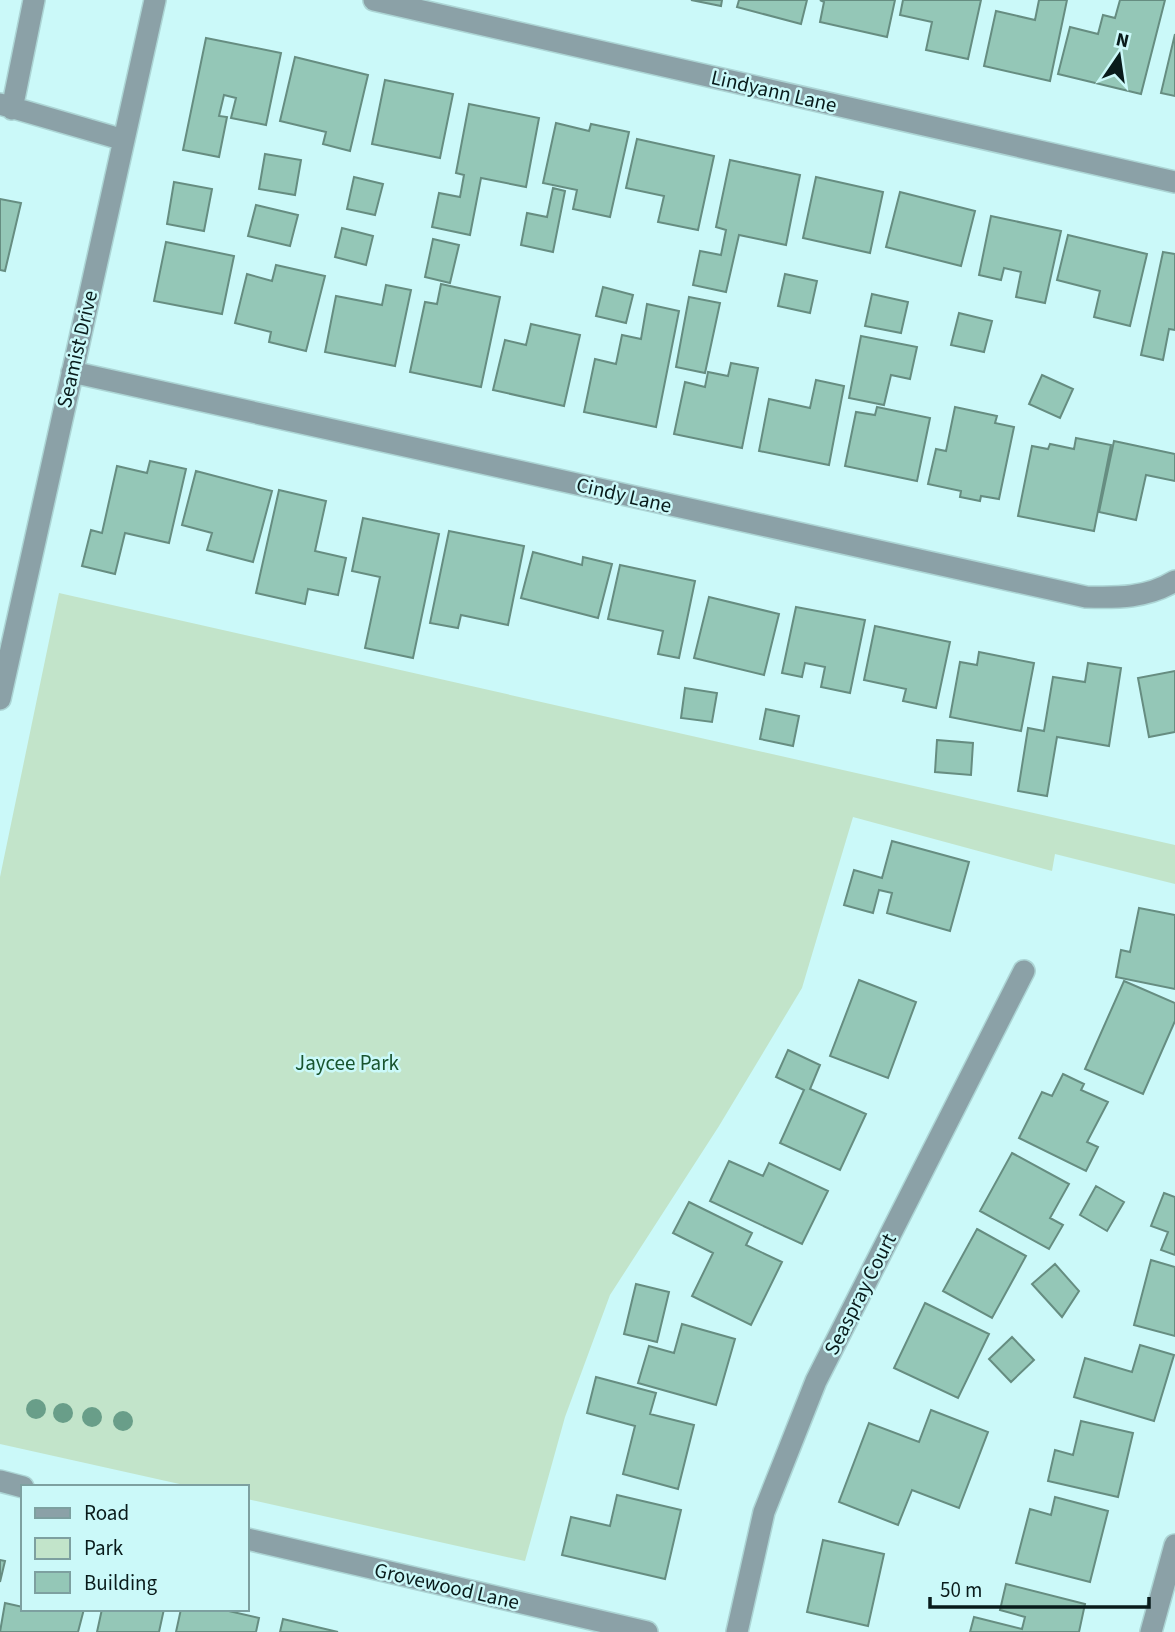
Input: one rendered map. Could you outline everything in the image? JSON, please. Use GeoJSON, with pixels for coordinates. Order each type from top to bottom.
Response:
{"type":"FeatureCollection","features":[{"type":"Feature","properties":{"kind":"street"},"geometry":{"type":"LineString","coordinates":[[34,0],[6,107],[124,140]]}},
{"type":"Feature","properties":{"kind":"street","name":"Seamist Drive"},"geometry":{"type":"LineString","coordinates":[[0,699],[155,0]]}},
{"type":"Feature","properties":{"kind":"street","name":"Lindyann Lane"},"geometry":{"type":"LineString","coordinates":[[374,0],[1175,182]]}},
{"type":"Feature","properties":{"kind":"street","name":"Cindy Lane"},"geometry":{"type":"LineString","coordinates":[[72,372],[1086,597],[1118,598],[1147,594],[1175,581]]}},
{"type":"Feature","properties":{"kind":"street","name":"Seaspray Court"},"geometry":{"type":"LineString","coordinates":[[737,1632],[764,1512],[816,1381],[1024,971]]}},
{"type":"Feature","properties":{"kind":"street"},"geometry":{"type":"LineString","coordinates":[[0,1481],[21,1486]]}},
{"type":"Feature","properties":{"kind":"street","name":"Grovewood Lane"},"geometry":{"type":"LineString","coordinates":[[248,1539],[647,1632]]}},
{"type":"Feature","properties":{"kind":"street"},"geometry":{"type":"LineString","coordinates":[[1151,1632],[1175,1545]]}},
{"type":"Feature","properties":{"kind":"green space","name":"Jaycee Park"},"geometry":{"type":"Polygon","coordinates":[[[59,593],[1175,845],[1175,884],[1055,854],[1052,871],[853,817],[802,988],[719,1126],[610,1295],[565,1417],[525,1561],[248,1499],[248,1485],[184,1485],[0,1444],[0,877],[59,593]]]}},
{"type":"Feature","properties":{"kind":"building"},"geometry":{"type":"Polygon","coordinates":[[[691,0],[722,0],[721,6],[691,0]]]}},
{"type":"Feature","properties":{"kind":"building"},"geometry":{"type":"Polygon","coordinates":[[[739,0],[807,0],[801,24],[737,7],[739,0]]]}},
{"type":"Feature","properties":{"kind":"building"},"geometry":{"type":"Polygon","coordinates":[[[820,0],[895,0],[887,37],[820,22],[824,2],[820,0]]]}},
{"type":"Feature","properties":{"kind":"building"},"geometry":{"type":"Polygon","coordinates":[[[903,0],[981,0],[968,59],[926,50],[932,22],[900,15],[903,0]]]}},
{"type":"Feature","properties":{"kind":"building"},"geometry":{"type":"Polygon","coordinates":[[[1039,0],[1067,0],[1050,81],[984,66],[996,11],[1035,20],[1039,0]]]}},
{"type":"Feature","properties":{"kind":"building"},"geometry":{"type":"Polygon","coordinates":[[[1120,0],[1165,0],[1141,94],[1058,74],[1070,27],[1098,34],[1103,15],[1115,18],[1120,0]]]}},
{"type":"Feature","properties":{"kind":"building"},"geometry":{"type":"Polygon","coordinates":[[[1175,34],[1175,96],[1161,93],[1175,34]]]}},
{"type":"Feature","properties":{"kind":"building"},"geometry":{"type":"Polygon","coordinates":[[[206,38],[281,53],[266,125],[231,118],[236,98],[224,95],[219,116],[227,117],[219,157],[183,150],[206,38]]]}},
{"type":"Feature","properties":{"kind":"building"},"geometry":{"type":"Polygon","coordinates":[[[295,57],[368,75],[350,151],[323,144],[326,132],[280,121],[295,57]]]}},
{"type":"Feature","properties":{"kind":"building"},"geometry":{"type":"Polygon","coordinates":[[[385,80],[453,94],[440,158],[372,144],[385,80]]]}},
{"type":"Feature","properties":{"kind":"building"},"geometry":{"type":"Polygon","coordinates":[[[469,104],[539,118],[526,187],[481,178],[470,235],[432,227],[439,193],[460,197],[464,175],[456,173],[469,104]]]}},
{"type":"Feature","properties":{"kind":"building"},"geometry":{"type":"Polygon","coordinates":[[[556,123],[589,131],[591,124],[629,132],[610,217],[573,209],[577,190],[543,183],[556,123]]]}},
{"type":"Feature","properties":{"kind":"building"},"geometry":{"type":"Polygon","coordinates":[[[637,139],[714,156],[698,230],[658,222],[664,196],[626,188],[637,139]]]}},
{"type":"Feature","properties":{"kind":"building"},"geometry":{"type":"Polygon","coordinates":[[[265,154],[301,160],[295,195],[259,189],[265,154]]]}},
{"type":"Feature","properties":{"kind":"building"},"geometry":{"type":"Polygon","coordinates":[[[730,160],[800,175],[786,245],[739,235],[726,292],[693,285],[700,251],[721,255],[726,230],[716,227],[730,160]]]}},
{"type":"Feature","properties":{"kind":"building"},"geometry":{"type":"Polygon","coordinates":[[[354,177],[383,184],[375,215],[347,209],[354,177]]]}},
{"type":"Feature","properties":{"kind":"building"},"geometry":{"type":"Polygon","coordinates":[[[816,177],[883,192],[870,253],[803,238],[816,177]]]}},
{"type":"Feature","properties":{"kind":"building"},"geometry":{"type":"Polygon","coordinates":[[[174,182],[212,189],[204,231],[167,224],[174,182]]]}},
{"type":"Feature","properties":{"kind":"building"},"geometry":{"type":"Polygon","coordinates":[[[553,188],[565,191],[553,252],[521,245],[527,213],[547,217],[553,188]]]}},
{"type":"Feature","properties":{"kind":"building"},"geometry":{"type":"Polygon","coordinates":[[[900,192],[975,211],[961,266],[886,247],[900,192]]]}},
{"type":"Feature","properties":{"kind":"building"},"geometry":{"type":"Polygon","coordinates":[[[0,199],[21,203],[5,271],[0,270],[0,199]]]}},
{"type":"Feature","properties":{"kind":"building"},"geometry":{"type":"Polygon","coordinates":[[[256,205],[298,215],[290,246],[248,236],[256,205]]]}},
{"type":"Feature","properties":{"kind":"building"},"geometry":{"type":"Polygon","coordinates":[[[991,216],[1061,231],[1045,303],[1016,297],[1021,272],[1004,268],[1001,280],[979,275],[991,216]]]}},
{"type":"Feature","properties":{"kind":"building"},"geometry":{"type":"Polygon","coordinates":[[[342,228],[373,236],[366,265],[335,257],[342,228]]]}},
{"type":"Feature","properties":{"kind":"building"},"geometry":{"type":"Polygon","coordinates":[[[1068,235],[1147,254],[1130,326],[1094,317],[1100,291],[1057,280],[1068,235]]]}},
{"type":"Feature","properties":{"kind":"building"},"geometry":{"type":"Polygon","coordinates":[[[433,239],[459,245],[450,283],[425,277],[433,239]]]}},
{"type":"Feature","properties":{"kind":"building"},"geometry":{"type":"Polygon","coordinates":[[[166,242],[234,256],[222,314],[154,301],[166,242]]]}},
{"type":"Feature","properties":{"kind":"building"},"geometry":{"type":"Polygon","coordinates":[[[1163,252],[1175,254],[1175,330],[1169,329],[1163,360],[1141,355],[1163,252]]]}},
{"type":"Feature","properties":{"kind":"building"},"geometry":{"type":"Polygon","coordinates":[[[276,265],[325,276],[306,351],[269,342],[271,332],[235,323],[247,274],[272,281],[276,265]]]}},
{"type":"Feature","properties":{"kind":"building"},"geometry":{"type":"Polygon","coordinates":[[[785,274],[817,281],[810,313],[778,306],[785,274]]]}},
{"type":"Feature","properties":{"kind":"building"},"geometry":{"type":"Polygon","coordinates":[[[441,284],[500,297],[481,387],[410,372],[425,302],[437,304],[441,284]]]}},
{"type":"Feature","properties":{"kind":"building"},"geometry":{"type":"Polygon","coordinates":[[[386,285],[411,290],[395,366],[325,352],[336,296],[382,305],[386,285]]]}},
{"type":"Feature","properties":{"kind":"building"},"geometry":{"type":"Polygon","coordinates":[[[603,287],[633,295],[626,323],[596,316],[603,287]]]}},
{"type":"Feature","properties":{"kind":"building"},"geometry":{"type":"Polygon","coordinates":[[[872,294],[908,302],[901,333],[865,326],[872,294]]]}},
{"type":"Feature","properties":{"kind":"building"},"geometry":{"type":"Polygon","coordinates":[[[689,297],[720,303],[705,373],[676,367],[689,297]]]}},
{"type":"Feature","properties":{"kind":"building"},"geometry":{"type":"Polygon","coordinates":[[[647,304],[679,311],[656,427],[584,412],[595,359],[616,364],[622,335],[641,339],[647,304]]]}},
{"type":"Feature","properties":{"kind":"building"},"geometry":{"type":"Polygon","coordinates":[[[959,313],[992,321],[984,352],[951,345],[959,313]]]}},
{"type":"Feature","properties":{"kind":"building"},"geometry":{"type":"Polygon","coordinates":[[[531,324],[580,335],[564,406],[493,390],[505,340],[526,345],[531,324]]]}},
{"type":"Feature","properties":{"kind":"building"},"geometry":{"type":"Polygon","coordinates":[[[861,336],[917,347],[910,379],[891,375],[884,405],[849,398],[861,336]]]}},
{"type":"Feature","properties":{"kind":"building"},"geometry":{"type":"Polygon","coordinates":[[[731,363],[758,368],[742,448],[674,434],[685,382],[705,387],[708,372],[728,376],[731,363]]]}},
{"type":"Feature","properties":{"kind":"building"},"geometry":{"type":"Polygon","coordinates":[[[1042,375],[1073,389],[1060,418],[1029,404],[1042,375]]]}},
{"type":"Feature","properties":{"kind":"building"},"geometry":{"type":"Polygon","coordinates":[[[816,380],[844,386],[829,465],[759,451],[769,399],[810,408],[816,380]]]}},
{"type":"Feature","properties":{"kind":"building"},"geometry":{"type":"Polygon","coordinates":[[[877,407],[930,418],[917,481],[845,466],[856,412],[875,415],[877,407]]]}},
{"type":"Feature","properties":{"kind":"building"},"geometry":{"type":"Polygon","coordinates":[[[955,407],[997,416],[995,423],[1014,427],[999,499],[981,496],[980,501],[960,497],[961,491],[928,484],[936,449],[946,451],[955,407]]]}},
{"type":"Feature","properties":{"kind":"building"},"geometry":{"type":"Polygon","coordinates":[[[1076,438],[1111,445],[1094,531],[1018,516],[1032,446],[1048,449],[1050,444],[1074,449],[1076,438]]]}},
{"type":"Feature","properties":{"kind":"building"},"geometry":{"type":"Polygon","coordinates":[[[1114,441],[1175,454],[1175,481],[1146,475],[1136,520],[1099,512],[1114,441]]]}},
{"type":"Feature","properties":{"kind":"building"},"geometry":{"type":"Polygon","coordinates":[[[150,461],[186,469],[169,543],[125,533],[115,574],[82,566],[91,530],[102,533],[117,466],[147,473],[150,461]]]}},
{"type":"Feature","properties":{"kind":"building"},"geometry":{"type":"Polygon","coordinates":[[[196,471],[272,491],[253,562],[207,550],[212,533],[182,525],[196,471]]]}},
{"type":"Feature","properties":{"kind":"building"},"geometry":{"type":"Polygon","coordinates":[[[279,490],[326,501],[315,551],[346,558],[338,595],[308,589],[305,604],[256,593],[279,490]]]}},
{"type":"Feature","properties":{"kind":"building"},"geometry":{"type":"Polygon","coordinates":[[[363,518],[439,534],[413,658],[365,648],[380,577],[352,571],[363,518]]]}},
{"type":"Feature","properties":{"kind":"building"},"geometry":{"type":"Polygon","coordinates":[[[449,531],[524,546],[508,625],[461,615],[458,628],[430,623],[449,531]]]}},
{"type":"Feature","properties":{"kind":"building"},"geometry":{"type":"Polygon","coordinates":[[[533,552],[582,565],[583,557],[612,564],[598,618],[521,598],[533,552]]]}},
{"type":"Feature","properties":{"kind":"building"},"geometry":{"type":"Polygon","coordinates":[[[620,565],[695,581],[679,658],[658,654],[663,631],[608,619],[620,565]]]}},
{"type":"Feature","properties":{"kind":"building"},"geometry":{"type":"Polygon","coordinates":[[[709,597],[779,614],[764,675],[694,658],[709,597]]]}},
{"type":"Feature","properties":{"kind":"building"},"geometry":{"type":"Polygon","coordinates":[[[796,607],[865,620],[850,693],[821,687],[825,667],[805,663],[802,677],[782,673],[796,607]]]}},
{"type":"Feature","properties":{"kind":"building"},"geometry":{"type":"Polygon","coordinates":[[[875,626],[950,642],[936,708],[903,701],[906,689],[864,680],[875,626]]]}},
{"type":"Feature","properties":{"kind":"building"},"geometry":{"type":"Polygon","coordinates":[[[979,652],[1034,663],[1021,731],[950,717],[960,662],[977,665],[979,652]]]}},
{"type":"Feature","properties":{"kind":"building"},"geometry":{"type":"Polygon","coordinates":[[[1088,663],[1121,668],[1109,746],[1057,737],[1047,796],[1018,791],[1028,728],[1044,731],[1053,677],[1085,682],[1088,663]]]}},
{"type":"Feature","properties":{"kind":"building"},"geometry":{"type":"Polygon","coordinates":[[[1175,671],[1175,732],[1149,737],[1138,678],[1175,671]]]}},
{"type":"Feature","properties":{"kind":"building"},"geometry":{"type":"Polygon","coordinates":[[[685,688],[717,693],[712,722],[681,718],[685,688]]]}},
{"type":"Feature","properties":{"kind":"building"},"geometry":{"type":"Polygon","coordinates":[[[766,709],[799,716],[793,746],[760,739],[766,709]]]}},
{"type":"Feature","properties":{"kind":"building"},"geometry":{"type":"Polygon","coordinates":[[[937,740],[973,743],[971,775],[935,772],[937,740]]]}},
{"type":"Feature","properties":{"kind":"building"},"geometry":{"type":"Polygon","coordinates":[[[892,841],[969,862],[950,931],[887,913],[892,893],[879,890],[873,913],[844,905],[854,870],[882,878],[892,841]]]}},
{"type":"Feature","properties":{"kind":"building"},"geometry":{"type":"Polygon","coordinates":[[[1139,908],[1175,915],[1175,989],[1116,977],[1121,950],[1130,952],[1139,908]]]}},
{"type":"Feature","properties":{"kind":"building"},"geometry":{"type":"Polygon","coordinates":[[[859,980],[916,1002],[888,1078],[830,1056],[859,980]]]}},
{"type":"Feature","properties":{"kind":"building"},"geometry":{"type":"Polygon","coordinates":[[[1124,981],[1175,1003],[1175,1021],[1143,1094],[1085,1069],[1124,981]]]}},
{"type":"Feature","properties":{"kind":"building"},"geometry":{"type":"Polygon","coordinates":[[[788,1050],[820,1065],[810,1089],[866,1114],[840,1170],[780,1143],[804,1090],[776,1077],[788,1050]]]}},
{"type":"Feature","properties":{"kind":"building"},"geometry":{"type":"Polygon","coordinates":[[[1063,1074],[1084,1084],[1081,1090],[1108,1102],[1087,1142],[1098,1147],[1086,1171],[1019,1138],[1042,1092],[1052,1096],[1063,1074]]]}},
{"type":"Feature","properties":{"kind":"building"},"geometry":{"type":"Polygon","coordinates":[[[1012,1153],[1069,1184],[1050,1218],[1063,1225],[1049,1249],[980,1211],[1012,1153]]]}},
{"type":"Feature","properties":{"kind":"building"},"geometry":{"type":"Polygon","coordinates":[[[729,1161],[763,1176],[769,1163],[828,1191],[802,1244],[710,1201],[729,1161]]]}},
{"type":"Feature","properties":{"kind":"building"},"geometry":{"type":"Polygon","coordinates":[[[1096,1186],[1124,1202],[1107,1231],[1080,1215],[1096,1186]]]}},
{"type":"Feature","properties":{"kind":"building"},"geometry":{"type":"Polygon","coordinates":[[[1164,1193],[1175,1197],[1175,1255],[1161,1250],[1168,1232],[1151,1226],[1164,1193]]]}},
{"type":"Feature","properties":{"kind":"building"},"geometry":{"type":"Polygon","coordinates":[[[689,1202],[752,1233],[746,1245],[782,1262],[751,1325],[692,1296],[713,1253],[673,1233],[689,1202]]]}},
{"type":"Feature","properties":{"kind":"building"},"geometry":{"type":"Polygon","coordinates":[[[977,1229],[1026,1256],[992,1318],[943,1291],[977,1229]]]}},
{"type":"Feature","properties":{"kind":"building"},"geometry":{"type":"Polygon","coordinates":[[[1151,1260],[1175,1267],[1175,1336],[1134,1325],[1151,1260]]]}},
{"type":"Feature","properties":{"kind":"building"},"geometry":{"type":"Polygon","coordinates":[[[1055,1264],[1079,1291],[1062,1317],[1032,1284],[1055,1264]]]}},
{"type":"Feature","properties":{"kind":"building"},"geometry":{"type":"Polygon","coordinates":[[[636,1284],[669,1292],[657,1342],[624,1334],[636,1284]]]}},
{"type":"Feature","properties":{"kind":"building"},"geometry":{"type":"Polygon","coordinates":[[[925,1303],[989,1334],[958,1398],[894,1368],[925,1303]]]}},
{"type":"Feature","properties":{"kind":"building"},"geometry":{"type":"Polygon","coordinates":[[[682,1324],[735,1339],[716,1405],[638,1383],[649,1346],[674,1353],[682,1324]]]}},
{"type":"Feature","properties":{"kind":"building"},"geometry":{"type":"Polygon","coordinates":[[[1012,1337],[1034,1360],[1011,1382],[989,1359],[1012,1337]]]}},
{"type":"Feature","properties":{"kind":"building"},"geometry":{"type":"Polygon","coordinates":[[[1140,1345],[1174,1355],[1154,1421],[1074,1397],[1085,1358],[1132,1372],[1140,1345]]]}},
{"type":"Feature","properties":{"kind":"building"},"geometry":{"type":"Polygon","coordinates":[[[596,1377],[656,1393],[650,1414],[694,1425],[678,1489],[623,1474],[635,1426],[587,1413],[596,1377]]]}},
{"type":"Feature","properties":{"kind":"building"},"geometry":{"type":"Polygon","coordinates":[[[931,1410],[988,1432],[959,1508],[912,1490],[898,1525],[839,1502],[869,1423],[919,1442],[931,1410]]]}},
{"type":"Feature","properties":{"kind":"building"},"geometry":{"type":"Polygon","coordinates":[[[1081,1421],[1133,1433],[1118,1497],[1048,1481],[1055,1450],[1073,1455],[1081,1421]]]}},
{"type":"Feature","properties":{"kind":"building"},"geometry":{"type":"Polygon","coordinates":[[[617,1495],[681,1510],[665,1579],[562,1555],[571,1517],[610,1526],[617,1495]]]}},
{"type":"Feature","properties":{"kind":"building"},"geometry":{"type":"Polygon","coordinates":[[[1055,1497],[1108,1511],[1090,1582],[1016,1563],[1030,1509],[1051,1515],[1055,1497]]]}},
{"type":"Feature","properties":{"kind":"building"},"geometry":{"type":"Polygon","coordinates":[[[823,1540],[884,1554],[868,1626],[807,1612],[823,1540]]]}},
{"type":"Feature","properties":{"kind":"building"},"geometry":{"type":"Polygon","coordinates":[[[0,1560],[5,1561],[0,1582],[0,1560]]]}},
{"type":"Feature","properties":{"kind":"building"},"geometry":{"type":"Polygon","coordinates":[[[1006,1584],[1085,1604],[1079,1632],[970,1632],[974,1617],[1022,1629],[1025,1617],[1000,1610],[1006,1584]]]}},
{"type":"Feature","properties":{"kind":"building"},"geometry":{"type":"Polygon","coordinates":[[[5,1603],[21,1607],[21,1611],[83,1611],[78,1632],[0,1632],[5,1603]]]}},
{"type":"Feature","properties":{"kind":"building"},"geometry":{"type":"Polygon","coordinates":[[[102,1611],[164,1611],[159,1632],[97,1632],[102,1611]]]}},
{"type":"Feature","properties":{"kind":"building"},"geometry":{"type":"Polygon","coordinates":[[[181,1611],[229,1611],[259,1618],[256,1632],[176,1632],[181,1611]]]}},
{"type":"Feature","properties":{"kind":"building"},"geometry":{"type":"Polygon","coordinates":[[[283,1619],[338,1632],[280,1632],[283,1619]]]}}]}
